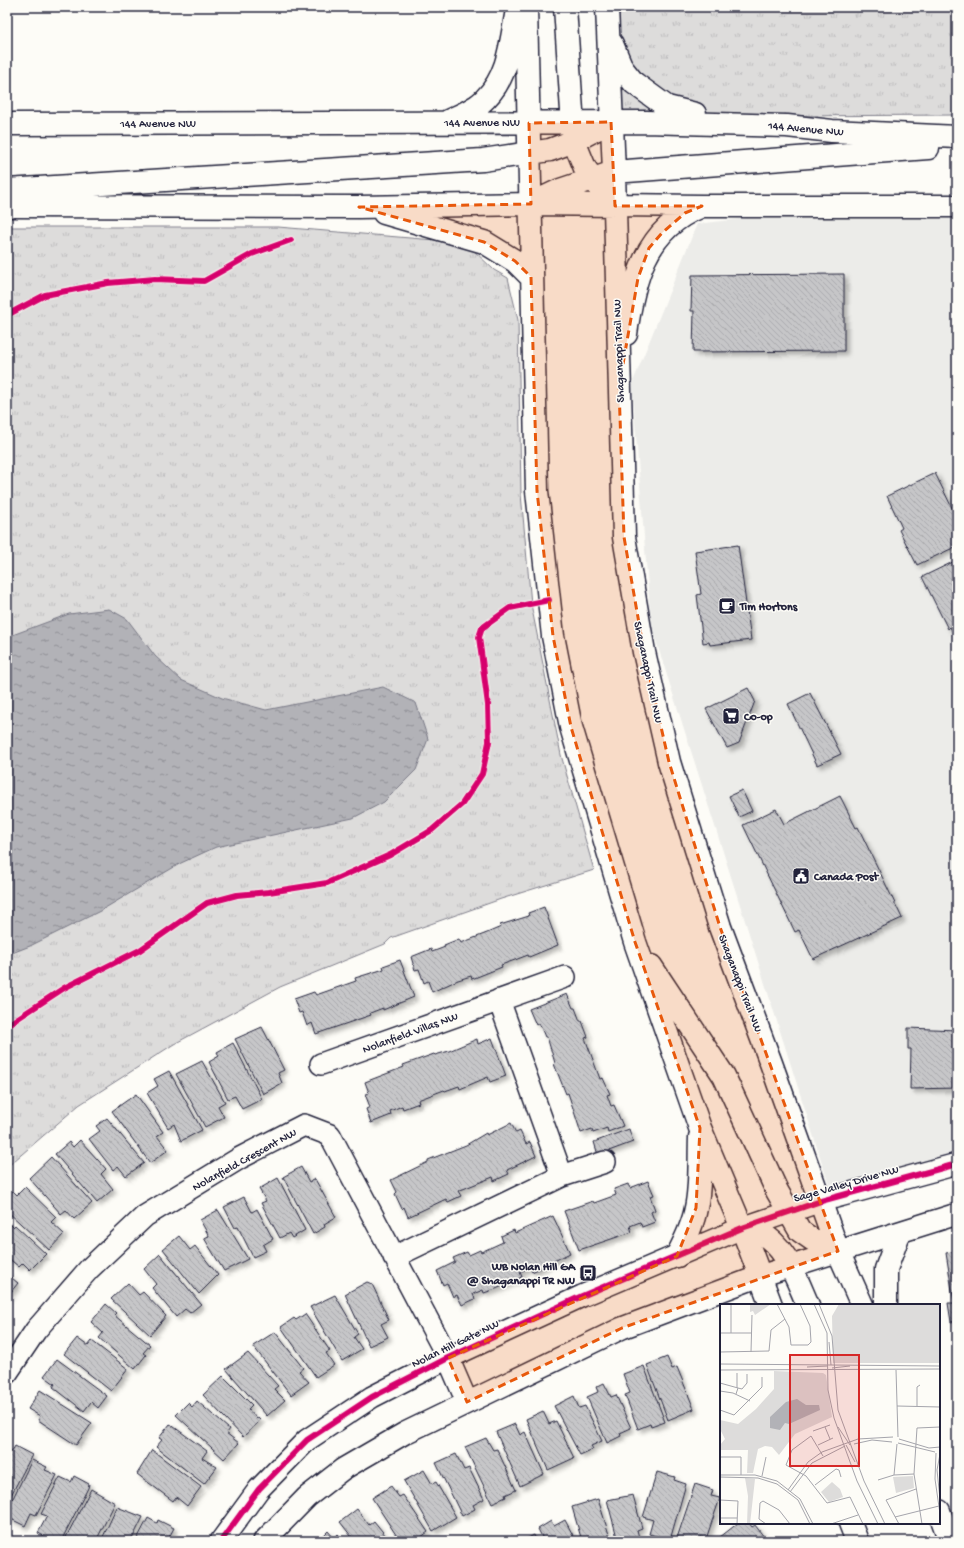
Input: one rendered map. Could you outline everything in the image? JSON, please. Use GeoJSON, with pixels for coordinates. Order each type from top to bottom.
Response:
{"type":"FeatureCollection","features":[{"type":"Feature","properties":{"kind":"main road"},"geometry":{"type":"LineString","coordinates":[[445,122],[480,103],[499,82],[507,61],[518,7]]}},
{"type":"Feature","properties":{"kind":"main road"},"geometry":{"type":"LineString","coordinates":[[526,7],[537,491],[553,636],[571,727],[635,942],[700,1128],[742,1228],[771,1304]]}},
{"type":"Feature","properties":{"kind":"main road"},"geometry":{"type":"LineString","coordinates":[[565,7],[573,131],[584,168],[615,206]]}},
{"type":"Feature","properties":{"kind":"main road","name":"Shaganappi Trail NW"},"geometry":{"type":"LineString","coordinates":[[607,7],[614,172],[618,387],[624,537],[644,652],[669,762],[720,927],[838,1251],[862,1304]]}},
{"type":"Feature","properties":{"kind":"main road"},"geometry":{"type":"LineString","coordinates":[[608,35],[622,68],[634,82],[652,98],[667,107],[732,123]]}},
{"type":"Feature","properties":{"kind":"main road","name":"144 Avenue NW"},"geometry":{"type":"LineString","coordinates":[[7,124],[529,123],[573,131],[611,122],[732,123],[787,126],[832,131],[957,137]]}},
{"type":"Feature","properties":{"kind":"main road"},"geometry":{"type":"LineString","coordinates":[[7,190],[483,160],[550,150],[573,131]]}},
{"type":"Feature","properties":{"kind":"main road"},"geometry":{"type":"LineString","coordinates":[[531,204],[560,190],[591,178],[614,172],[957,145]]}},
{"type":"Feature","properties":{"kind":"main road"},"geometry":{"type":"LineString","coordinates":[[7,206],[359,207],[531,204],[615,206],[957,206]]}},
{"type":"Feature","properties":{"kind":"main road"},"geometry":{"type":"LineString","coordinates":[[618,387],[627,329],[644,260],[649,248],[676,220],[685,213],[702,206]]}},
{"type":"Feature","properties":{"kind":"main road"},"geometry":{"type":"LineString","coordinates":[[359,207],[484,242],[515,261],[531,277]]}},
{"type":"Feature","properties":{"kind":"main road"},"geometry":{"type":"LineString","coordinates":[[635,942],[724,1076],[788,1212],[800,1231],[813,1240],[838,1251]]}},
{"type":"Feature","properties":{"kind":"main road"},"geometry":{"type":"LineString","coordinates":[[677,1256],[691,1228],[696,1208],[699,1188],[700,1128]]}},
{"type":"Feature","properties":{"kind":"main road"},"geometry":{"type":"LineString","coordinates":[[742,1228],[761,1234],[778,1247],[790,1267],[808,1304]]}},
{"type":"Feature","properties":{"kind":"main road"},"geometry":{"type":"LineString","coordinates":[[886,1304],[886,1269],[899,1234]]}},
{"type":"Feature","properties":{"kind":"main road"},"geometry":{"type":"LineString","coordinates":[[940,1514],[950,1541]]}},
{"type":"Feature","properties":{"kind":"main road"},"geometry":{"type":"LineString","coordinates":[[850,1524],[857,1541]]}},
{"type":"Feature","properties":{"kind":"main road"},"geometry":{"type":"LineString","coordinates":[[934,1524],[946,1541]]}},
{"type":"Feature","properties":{"kind":"street","name":"Nolanfield Villas NW"},"geometry":{"type":"LineString","coordinates":[[321,1064],[565,977]]}},
{"type":"Feature","properties":{"kind":"street"},"geometry":{"type":"LineString","coordinates":[[499,1000],[562,1176]]}},
{"type":"Feature","properties":{"kind":"street","name":"Nolanfield Crescent NW"},"geometry":{"type":"LineString","coordinates":[[7,1373],[36,1330],[89,1269],[145,1216],[240,1158],[304,1126],[330,1135],[448,1358],[467,1402]]}},
{"type":"Feature","properties":{"kind":"street"},"geometry":{"type":"LineString","coordinates":[[394,1257],[562,1176],[605,1162]]}},
{"type":"Feature","properties":{"kind":"street","name":"Sage Valley Drive NW"},"geometry":{"type":"LineString","coordinates":[[742,1228],[821,1201],[957,1164]]}},
{"type":"Feature","properties":{"kind":"street"},"geometry":{"type":"LineString","coordinates":[[264,1541],[307,1497],[343,1469],[405,1433],[622,1328],[760,1276],[838,1251],[899,1234],[957,1214]]}},
{"type":"Feature","properties":{"kind":"street","name":"Nolan Hill Gate NW"},"geometry":{"type":"LineString","coordinates":[[221,1541],[259,1489],[307,1440],[372,1397],[448,1358],[582,1296],[742,1228]]}},
{"type":"Feature","properties":{"kind":"highlighted area"},"geometry":{"type":"Polygon","coordinates":[[[611,122],[615,206],[702,206],[685,213],[662,233],[649,248],[638,278],[619,387],[624,537],[644,652],[669,762],[720,927],[838,1251],[622,1328],[467,1402],[448,1358],[677,1256],[696,1208],[700,1128],[635,942],[571,727],[553,636],[537,491],[531,277],[515,261],[484,242],[359,207],[531,204],[529,123],[611,122]]]}},
{"type":"Feature","properties":{"kind":"shaded area"},"geometry":{"type":"Polygon","coordinates":[[[851,206],[957,206],[957,1174],[829,1185],[651,625],[632,384],[697,224],[851,206]]]}},
{"type":"Feature","properties":{"kind":"green space"},"geometry":{"type":"Polygon","coordinates":[[[600,7],[957,7],[957,115],[603,117],[600,7]]]}},
{"type":"Feature","properties":{"kind":"green space"},"geometry":{"type":"Polygon","coordinates":[[[7,227],[278,227],[434,240],[471,248],[494,270],[508,278],[518,320],[521,494],[531,604],[561,755],[594,870],[501,899],[391,938],[385,944],[280,987],[174,1044],[79,1105],[7,1167],[7,227]]]}},
{"type":"Feature","properties":{"kind":"water"},"geometry":{"type":"Polygon","coordinates":[[[109,609],[127,619],[155,656],[181,680],[222,698],[266,710],[383,687],[416,703],[428,739],[416,770],[384,802],[353,818],[216,847],[181,863],[100,911],[30,946],[7,955],[7,637],[69,614],[109,609]]]}},
{"type":"Feature","properties":{"kind":"building"},"geometry":{"type":"Polygon","coordinates":[[[844,274],[844,351],[693,352],[694,311],[691,311],[692,275],[844,274]]]}},
{"type":"Feature","properties":{"kind":"building"},"geometry":{"type":"Polygon","coordinates":[[[935,473],[957,518],[957,546],[917,565],[899,530],[902,528],[887,496],[935,473]]]}},
{"type":"Feature","properties":{"kind":"building"},"geometry":{"type":"Polygon","coordinates":[[[738,545],[751,640],[710,645],[709,642],[703,643],[697,595],[701,594],[695,551],[738,545]]]}},
{"type":"Feature","properties":{"kind":"building"},"geometry":{"type":"Polygon","coordinates":[[[957,560],[957,638],[950,627],[948,629],[922,577],[957,560]]]}},
{"type":"Feature","properties":{"kind":"building"},"geometry":{"type":"Polygon","coordinates":[[[748,688],[755,701],[739,743],[727,748],[706,709],[748,688]]]}},
{"type":"Feature","properties":{"kind":"building"},"geometry":{"type":"Polygon","coordinates":[[[810,693],[841,754],[817,765],[788,704],[810,693]]]}},
{"type":"Feature","properties":{"kind":"building"},"geometry":{"type":"Polygon","coordinates":[[[742,790],[752,811],[739,817],[729,796],[742,790]]]}},
{"type":"Feature","properties":{"kind":"building"},"geometry":{"type":"Polygon","coordinates":[[[840,796],[856,828],[858,827],[902,918],[813,959],[799,930],[795,932],[743,825],[776,809],[784,824],[840,796]]]}},
{"type":"Feature","properties":{"kind":"building"},"geometry":{"type":"Polygon","coordinates":[[[544,907],[558,945],[529,957],[528,955],[501,965],[502,967],[472,979],[471,976],[458,980],[432,992],[428,981],[424,983],[419,969],[415,970],[411,957],[431,949],[432,952],[459,939],[461,943],[501,927],[500,925],[529,916],[528,913],[544,907]]]}},
{"type":"Feature","properties":{"kind":"building"},"geometry":{"type":"Polygon","coordinates":[[[400,960],[414,997],[383,1010],[383,1008],[370,1013],[371,1015],[316,1034],[312,1023],[307,1026],[302,1012],[299,1013],[294,999],[314,992],[316,995],[356,981],[355,978],[384,969],[383,966],[400,960]]]}},
{"type":"Feature","properties":{"kind":"building"},"geometry":{"type":"Polygon","coordinates":[[[567,994],[580,1021],[582,1021],[588,1037],[585,1038],[600,1079],[603,1078],[610,1094],[607,1095],[611,1106],[614,1105],[623,1126],[608,1132],[607,1128],[593,1133],[592,1129],[581,1133],[568,1093],[566,1094],[554,1064],[555,1063],[547,1037],[545,1037],[539,1023],[536,1025],[529,1009],[567,994]]]}},
{"type":"Feature","properties":{"kind":"building"},"geometry":{"type":"Polygon","coordinates":[[[262,1027],[284,1070],[278,1073],[282,1083],[263,1094],[235,1039],[262,1027]]]}},
{"type":"Feature","properties":{"kind":"building"},"geometry":{"type":"Polygon","coordinates":[[[908,1028],[957,1030],[957,1088],[910,1089],[911,1049],[908,1049],[908,1028]]]}},
{"type":"Feature","properties":{"kind":"building"},"geometry":{"type":"Polygon","coordinates":[[[492,1038],[506,1076],[490,1082],[488,1077],[460,1089],[459,1086],[445,1091],[444,1090],[418,1100],[419,1103],[403,1109],[402,1106],[390,1111],[391,1115],[371,1123],[366,1109],[370,1107],[365,1094],[369,1093],[365,1082],[404,1067],[403,1065],[434,1054],[449,1051],[477,1039],[478,1044],[492,1038]]]}},
{"type":"Feature","properties":{"kind":"building"},"geometry":{"type":"Polygon","coordinates":[[[233,1043],[262,1099],[242,1109],[235,1096],[228,1099],[209,1062],[219,1056],[217,1052],[233,1043]]]}},
{"type":"Feature","properties":{"kind":"building"},"geometry":{"type":"Polygon","coordinates":[[[202,1061],[225,1102],[218,1106],[224,1117],[205,1127],[176,1074],[202,1061]]]}},
{"type":"Feature","properties":{"kind":"building"},"geometry":{"type":"Polygon","coordinates":[[[169,1071],[202,1130],[181,1141],[174,1124],[168,1128],[147,1093],[158,1086],[154,1079],[169,1071]]]}},
{"type":"Feature","properties":{"kind":"building"},"geometry":{"type":"Polygon","coordinates":[[[136,1094],[163,1132],[157,1136],[168,1150],[150,1163],[112,1111],[136,1094]]]}},
{"type":"Feature","properties":{"kind":"building"},"geometry":{"type":"Polygon","coordinates":[[[107,1118],[144,1163],[126,1176],[118,1166],[113,1170],[89,1139],[100,1131],[96,1126],[107,1118]]]}},
{"type":"Feature","properties":{"kind":"building"},"geometry":{"type":"Polygon","coordinates":[[[511,1123],[516,1133],[520,1131],[526,1144],[530,1142],[536,1156],[507,1170],[509,1174],[494,1181],[493,1177],[458,1191],[461,1196],[448,1202],[446,1199],[408,1217],[404,1207],[402,1209],[395,1194],[397,1192],[391,1180],[428,1162],[428,1160],[466,1145],[486,1133],[487,1135],[511,1123]]]}},
{"type":"Feature","properties":{"kind":"building"},"geometry":{"type":"Polygon","coordinates":[[[629,1129],[633,1142],[598,1155],[594,1142],[629,1129]]]}},
{"type":"Feature","properties":{"kind":"building"},"geometry":{"type":"Polygon","coordinates":[[[80,1140],[106,1169],[101,1174],[113,1189],[97,1203],[55,1154],[69,1142],[73,1147],[80,1140]]]}},
{"type":"Feature","properties":{"kind":"building"},"geometry":{"type":"Polygon","coordinates":[[[51,1157],[92,1203],[74,1219],[66,1210],[61,1214],[29,1178],[51,1157]]]}},
{"type":"Feature","properties":{"kind":"building"},"geometry":{"type":"Polygon","coordinates":[[[301,1167],[309,1182],[315,1179],[336,1217],[324,1224],[325,1227],[313,1234],[283,1177],[301,1167]]]}},
{"type":"Feature","properties":{"kind":"building"},"geometry":{"type":"Polygon","coordinates":[[[278,1178],[305,1230],[292,1238],[289,1233],[280,1238],[261,1203],[266,1201],[259,1189],[278,1178]]]}},
{"type":"Feature","properties":{"kind":"building"},"geometry":{"type":"Polygon","coordinates":[[[648,1181],[654,1195],[650,1196],[655,1210],[651,1212],[655,1222],[642,1227],[640,1222],[630,1226],[632,1232],[579,1250],[564,1211],[616,1195],[614,1189],[628,1184],[630,1188],[648,1181]]]}},
{"type":"Feature","properties":{"kind":"building"},"geometry":{"type":"Polygon","coordinates":[[[25,1187],[56,1217],[51,1222],[64,1234],[49,1250],[7,1211],[7,1197],[13,1191],[17,1195],[25,1187]]]}},
{"type":"Feature","properties":{"kind":"building"},"geometry":{"type":"Polygon","coordinates":[[[244,1197],[252,1212],[257,1209],[273,1239],[263,1245],[266,1251],[253,1257],[238,1227],[235,1228],[224,1207],[244,1197]]]}},
{"type":"Feature","properties":{"kind":"building"},"geometry":{"type":"Polygon","coordinates":[[[218,1210],[248,1259],[224,1271],[204,1238],[209,1236],[200,1220],[218,1210]]]}},
{"type":"Feature","properties":{"kind":"building"},"geometry":{"type":"Polygon","coordinates":[[[553,1216],[570,1253],[532,1272],[530,1267],[520,1272],[522,1277],[496,1289],[484,1293],[483,1290],[473,1294],[475,1299],[462,1305],[457,1295],[453,1297],[447,1283],[443,1285],[437,1271],[455,1262],[453,1258],[467,1252],[469,1255],[480,1250],[481,1252],[503,1242],[501,1236],[514,1230],[515,1233],[553,1216]]]}},
{"type":"Feature","properties":{"kind":"building"},"geometry":{"type":"Polygon","coordinates":[[[7,1221],[13,1227],[15,1225],[46,1254],[30,1270],[23,1263],[19,1267],[7,1257],[7,1221]]]}},
{"type":"Feature","properties":{"kind":"building"},"geometry":{"type":"Polygon","coordinates":[[[179,1236],[190,1250],[195,1246],[218,1275],[199,1294],[163,1249],[179,1236]]]}},
{"type":"Feature","properties":{"kind":"building"},"geometry":{"type":"Polygon","coordinates":[[[957,1251],[957,1321],[951,1322],[948,1303],[954,1303],[946,1253],[957,1251]]]}},
{"type":"Feature","properties":{"kind":"building"},"geometry":{"type":"Polygon","coordinates":[[[160,1254],[201,1304],[190,1313],[185,1309],[176,1317],[152,1288],[156,1284],[144,1269],[160,1254]]]}},
{"type":"Feature","properties":{"kind":"building"},"geometry":{"type":"Polygon","coordinates":[[[7,1274],[18,1283],[7,1297],[7,1274]]]}},
{"type":"Feature","properties":{"kind":"building"},"geometry":{"type":"Polygon","coordinates":[[[367,1282],[372,1284],[389,1320],[381,1324],[388,1337],[369,1346],[345,1294],[367,1282]]]}},
{"type":"Feature","properties":{"kind":"building"},"geometry":{"type":"Polygon","coordinates":[[[128,1283],[139,1295],[143,1292],[166,1316],[150,1335],[111,1299],[128,1283]]]}},
{"type":"Feature","properties":{"kind":"building"},"geometry":{"type":"Polygon","coordinates":[[[335,1295],[358,1334],[354,1337],[362,1349],[342,1361],[310,1307],[335,1295]]]}},
{"type":"Feature","properties":{"kind":"building"},"geometry":{"type":"Polygon","coordinates":[[[106,1304],[116,1313],[114,1315],[150,1345],[143,1353],[146,1355],[135,1369],[99,1338],[103,1333],[91,1322],[106,1304]]]}},
{"type":"Feature","properties":{"kind":"building"},"geometry":{"type":"Polygon","coordinates":[[[305,1314],[330,1351],[326,1353],[334,1365],[316,1377],[281,1327],[294,1318],[296,1320],[305,1314]]]}},
{"type":"Feature","properties":{"kind":"building"},"geometry":{"type":"Polygon","coordinates":[[[275,1332],[303,1368],[299,1371],[309,1382],[291,1395],[253,1346],[275,1332]]]}},
{"type":"Feature","properties":{"kind":"building"},"geometry":{"type":"Polygon","coordinates":[[[77,1338],[88,1346],[92,1341],[128,1369],[111,1391],[64,1354],[77,1338]]]}},
{"type":"Feature","properties":{"kind":"building"},"geometry":{"type":"Polygon","coordinates":[[[248,1353],[278,1386],[274,1389],[285,1400],[267,1416],[226,1369],[248,1353]]]}},
{"type":"Feature","properties":{"kind":"building"},"geometry":{"type":"Polygon","coordinates":[[[667,1357],[672,1369],[677,1367],[694,1409],[668,1420],[647,1365],[667,1357]]]}},
{"type":"Feature","properties":{"kind":"building"},"geometry":{"type":"Polygon","coordinates":[[[57,1359],[107,1396],[98,1408],[91,1402],[84,1411],[53,1387],[55,1384],[44,1376],[57,1359]]]}},
{"type":"Feature","properties":{"kind":"building"},"geometry":{"type":"Polygon","coordinates":[[[644,1366],[665,1422],[651,1427],[650,1424],[638,1429],[625,1395],[630,1393],[623,1374],[644,1366]]]}},
{"type":"Feature","properties":{"kind":"building"},"geometry":{"type":"Polygon","coordinates":[[[223,1376],[252,1405],[248,1409],[257,1419],[258,1417],[261,1420],[243,1437],[203,1395],[223,1376]]]}},
{"type":"Feature","properties":{"kind":"building"},"geometry":{"type":"Polygon","coordinates":[[[604,1383],[611,1397],[616,1395],[631,1428],[620,1433],[621,1436],[607,1443],[587,1397],[598,1392],[596,1387],[604,1383]]]}},
{"type":"Feature","properties":{"kind":"building"},"geometry":{"type":"Polygon","coordinates":[[[40,1390],[92,1423],[76,1445],[38,1420],[40,1416],[28,1409],[40,1390]]]}},
{"type":"Feature","properties":{"kind":"building"},"geometry":{"type":"Polygon","coordinates":[[[574,1396],[579,1408],[585,1406],[602,1441],[591,1446],[593,1449],[580,1455],[554,1406],[574,1396]]]}},
{"type":"Feature","properties":{"kind":"building"},"geometry":{"type":"Polygon","coordinates":[[[197,1401],[229,1429],[226,1433],[239,1443],[224,1459],[176,1415],[188,1403],[192,1407],[197,1401]]]}},
{"type":"Feature","properties":{"kind":"building"},"geometry":{"type":"Polygon","coordinates":[[[543,1411],[549,1424],[556,1421],[574,1458],[548,1470],[526,1419],[543,1411]]]}},
{"type":"Feature","properties":{"kind":"building"},"geometry":{"type":"Polygon","coordinates":[[[170,1424],[207,1451],[202,1458],[217,1467],[204,1484],[156,1447],[162,1440],[159,1438],[170,1424]]]}},
{"type":"Feature","properties":{"kind":"building"},"geometry":{"type":"Polygon","coordinates":[[[515,1424],[520,1435],[525,1432],[544,1474],[520,1486],[496,1432],[515,1424]]]}},
{"type":"Feature","properties":{"kind":"building"},"geometry":{"type":"Polygon","coordinates":[[[486,1438],[493,1450],[497,1449],[516,1490],[505,1495],[506,1497],[492,1503],[465,1447],[486,1438]]]}},
{"type":"Feature","properties":{"kind":"building"},"geometry":{"type":"Polygon","coordinates":[[[15,1446],[32,1455],[7,1503],[7,1449],[12,1451],[15,1446]]]}},
{"type":"Feature","properties":{"kind":"building"},"geometry":{"type":"Polygon","coordinates":[[[152,1450],[201,1487],[187,1506],[176,1497],[173,1501],[137,1474],[152,1450]]]}},
{"type":"Feature","properties":{"kind":"building"},"geometry":{"type":"Polygon","coordinates":[[[456,1454],[464,1470],[469,1468],[484,1499],[473,1505],[475,1509],[462,1516],[436,1463],[456,1454]]]}},
{"type":"Feature","properties":{"kind":"building"},"geometry":{"type":"Polygon","coordinates":[[[32,1460],[47,1467],[45,1470],[57,1475],[36,1515],[31,1513],[25,1526],[7,1517],[7,1510],[32,1460]]]}},
{"type":"Feature","properties":{"kind":"building"},"geometry":{"type":"Polygon","coordinates":[[[424,1470],[432,1484],[436,1482],[456,1517],[433,1531],[404,1481],[424,1470]]]}},
{"type":"Feature","properties":{"kind":"building"},"geometry":{"type":"Polygon","coordinates":[[[657,1472],[675,1477],[674,1480],[686,1484],[670,1540],[649,1534],[653,1520],[643,1517],[657,1472]]]}},
{"type":"Feature","properties":{"kind":"building"},"geometry":{"type":"Polygon","coordinates":[[[74,1476],[89,1484],[88,1488],[61,1541],[54,1541],[38,1533],[47,1516],[41,1514],[60,1477],[71,1482],[74,1476]]]}},
{"type":"Feature","properties":{"kind":"building"},"geometry":{"type":"Polygon","coordinates":[[[695,1484],[713,1490],[711,1496],[720,1498],[706,1539],[700,1537],[698,1541],[676,1541],[695,1484]]]}},
{"type":"Feature","properties":{"kind":"building"},"geometry":{"type":"Polygon","coordinates":[[[391,1486],[399,1497],[403,1495],[428,1532],[417,1540],[418,1541],[400,1541],[372,1498],[391,1486]]]}},
{"type":"Feature","properties":{"kind":"building"},"geometry":{"type":"Polygon","coordinates":[[[91,1489],[115,1503],[96,1541],[64,1541],[91,1489]]]}},
{"type":"Feature","properties":{"kind":"building"},"geometry":{"type":"Polygon","coordinates":[[[633,1495],[642,1528],[637,1530],[640,1541],[618,1541],[607,1500],[633,1495]]]}},
{"type":"Feature","properties":{"kind":"building"},"geometry":{"type":"Polygon","coordinates":[[[598,1499],[611,1541],[582,1541],[572,1507],[598,1499]]]}},
{"type":"Feature","properties":{"kind":"building"},"geometry":{"type":"Polygon","coordinates":[[[117,1507],[143,1517],[131,1541],[101,1541],[117,1507]]]}},
{"type":"Feature","properties":{"kind":"building"},"geometry":{"type":"Polygon","coordinates":[[[357,1509],[369,1525],[374,1521],[390,1541],[355,1541],[340,1522],[357,1509]]]}},
{"type":"Feature","properties":{"kind":"building"},"geometry":{"type":"Polygon","coordinates":[[[148,1518],[157,1523],[158,1520],[174,1528],[167,1541],[136,1541],[148,1518]]]}},
{"type":"Feature","properties":{"kind":"building"},"geometry":{"type":"Polygon","coordinates":[[[565,1520],[576,1541],[544,1541],[538,1529],[551,1521],[554,1526],[565,1520]]]}},
{"type":"Feature","properties":{"kind":"building"},"geometry":{"type":"Polygon","coordinates":[[[737,1524],[750,1524],[752,1527],[755,1525],[764,1537],[759,1541],[715,1541],[737,1524]]]}},
{"type":"Feature","properties":{"kind":"building"},"geometry":{"type":"Polygon","coordinates":[[[328,1531],[334,1538],[338,1534],[345,1541],[318,1541],[328,1531]]]}},
{"type":"Feature","properties":{"kind":"building"},"geometry":{"type":"Polygon","coordinates":[[[534,1535],[537,1541],[522,1541],[534,1535]]]}},
{"type":"Feature","properties":{"kind":"cycle path"},"geometry":{"type":"LineString","coordinates":[[7,315],[45,295],[108,283],[155,279],[204,281],[252,254],[291,240]]}},
{"type":"Feature","properties":{"kind":"cycle path"},"geometry":{"type":"LineString","coordinates":[[7,1028],[12,1022],[64,988],[140,950],[207,903],[237,895],[269,892],[327,883],[390,855],[432,830],[462,804],[482,774],[489,742],[488,705],[479,637],[482,628],[510,608],[549,600]]}},
{"type":"Feature","properties":{"kind":"cycle path"},"geometry":{"type":"LineString","coordinates":[[221,1541],[259,1489],[307,1440],[372,1397],[448,1358],[582,1296],[742,1228],[821,1201],[957,1164]]}},
{"type":"Feature","properties":{"kind":"place","name":"Tim Hortons"},"geometry":{"type":"Point","coordinates":[727,606]}},
{"type":"Feature","properties":{"kind":"place","name":"Co-op"},"geometry":{"type":"Point","coordinates":[731,716]}},
{"type":"Feature","properties":{"kind":"place","name":"Canada Post"},"geometry":{"type":"Point","coordinates":[801,876]}},
{"type":"Feature","properties":{"kind":"place","name":"WB Nolan Hill GA @ Shaganappi TR NW"},"geometry":{"type":"Point","coordinates":[588,1273]}}]}
